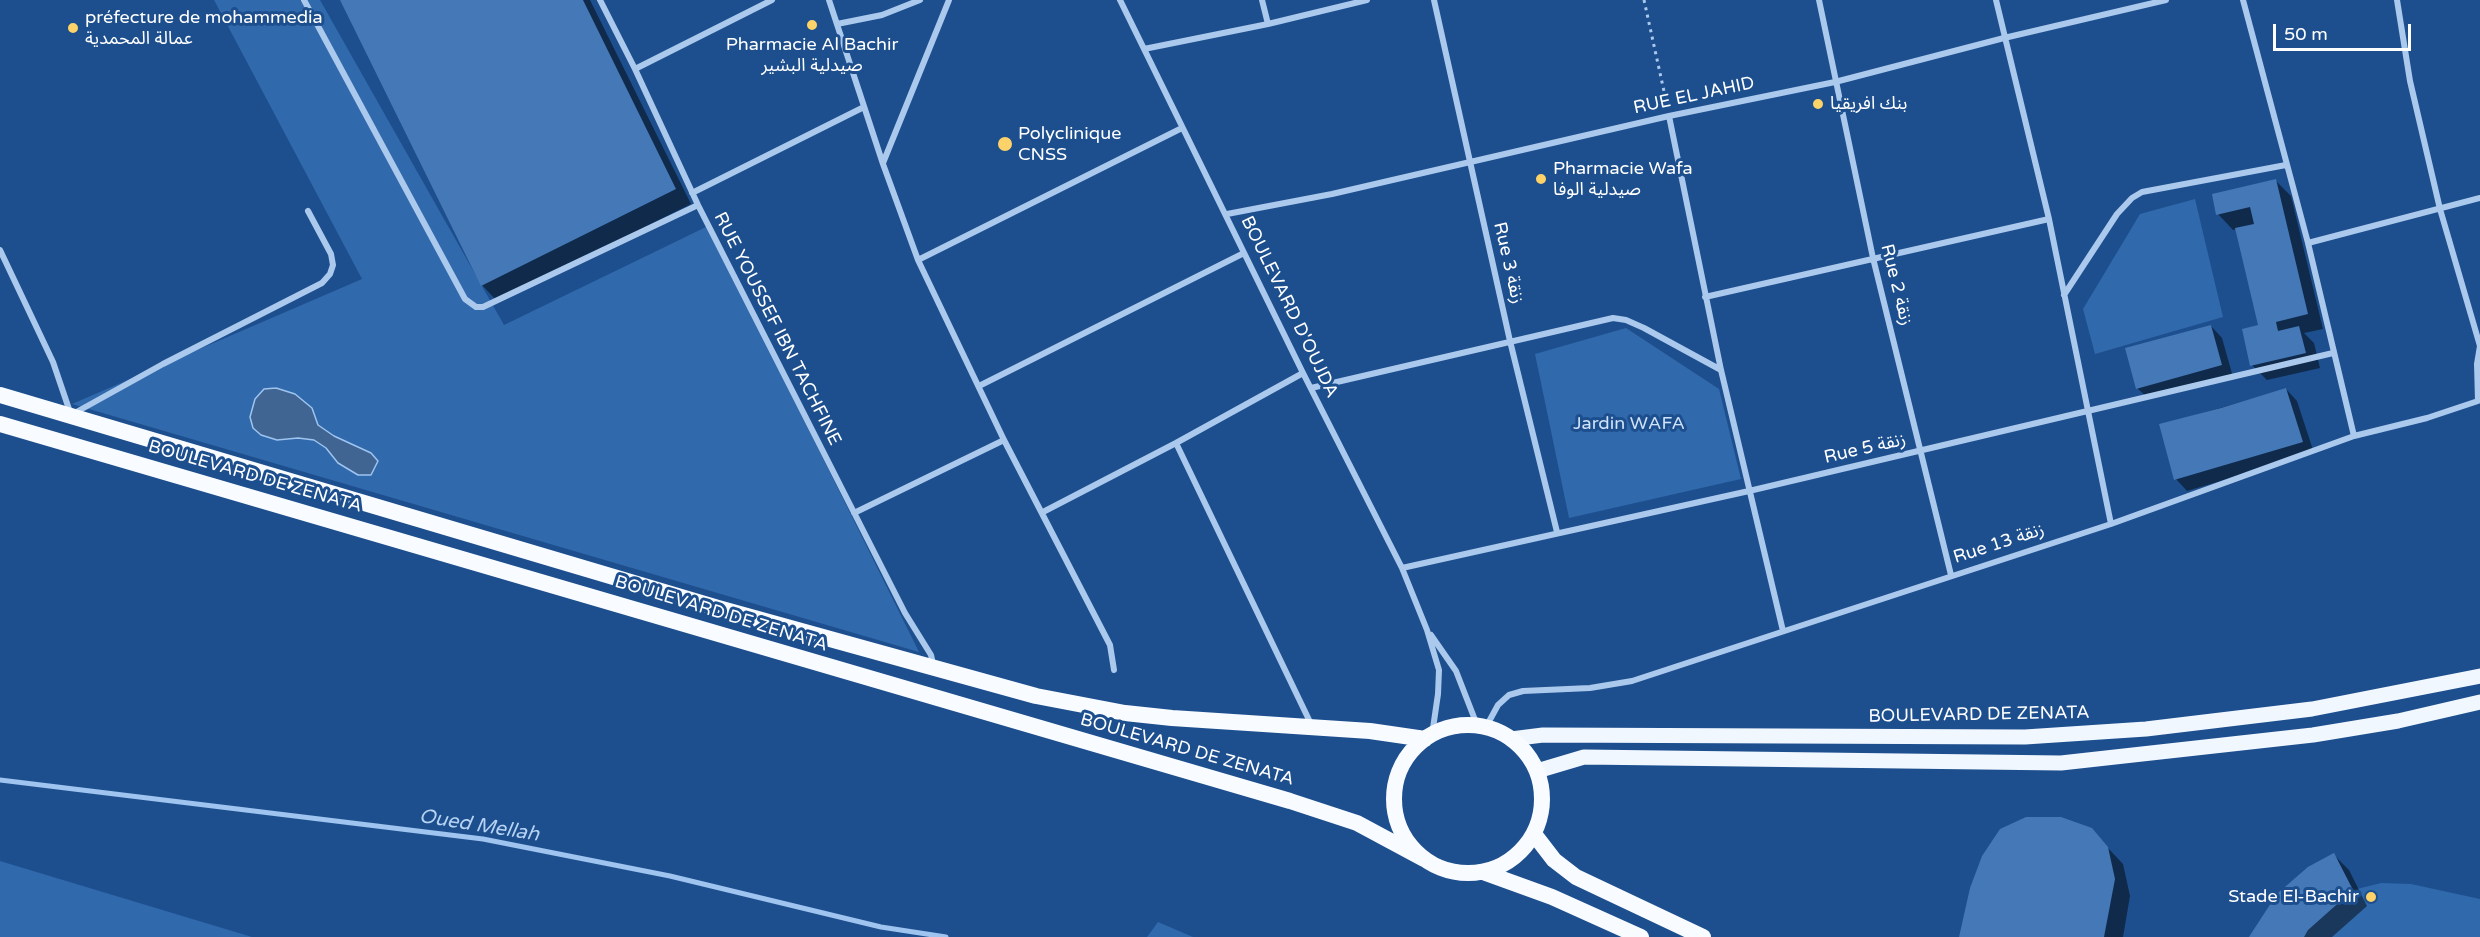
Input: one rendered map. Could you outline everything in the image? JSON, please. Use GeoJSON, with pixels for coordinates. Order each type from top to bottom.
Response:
{"type":"FeatureCollection","features":[{"type":"Feature","properties":{"kind":"highway","name":"BOULEVARD DE ZENATA"},"geometry":{"type":"LineString","coordinates":[[0,395],[708,605],[1036,696],[1125,713],[1172,718],[1428,737]]}},
{"type":"Feature","properties":{"kind":"highway","name":"BOULEVARD DE ZENATA"},"geometry":{"type":"LineString","coordinates":[[0,424],[1290,801],[1366,827],[1424,859]]}},
{"type":"Feature","properties":{"kind":"highway"},"geometry":{"type":"LineString","coordinates":[[1481,726],[1511,739],[1527,753],[1537,771],[1542,792],[1541,814],[1534,834],[1521,852],[1503,865],[1483,872],[1452,872],[1424,859],[1408,843],[1397,822],[1394,799],[1398,776],[1408,756],[1428,737],[1446,728],[1481,726]]}},
{"type":"Feature","properties":{"kind":"highway"},"geometry":{"type":"LineString","coordinates":[[1534,834],[1554,860],[1576,877],[1703,937]]}},
{"type":"Feature","properties":{"kind":"highway"},"geometry":{"type":"LineString","coordinates":[[1483,872],[1552,897],[1641,937]]}},
{"type":"Feature","properties":{"kind":"main road","name":"BOULEVARD DE ZENATA"},"geometry":{"type":"LineString","coordinates":[[1511,739],[1543,735],[2025,737],[2146,729],[2312,709],[2480,676]]}},
{"type":"Feature","properties":{"kind":"main road"},"geometry":{"type":"LineString","coordinates":[[1537,771],[1584,757],[2061,763],[2313,735],[2398,721],[2475,704],[2463,680]]}},
{"type":"Feature","properties":{"kind":"street"},"geometry":{"type":"LineString","coordinates":[[304,0],[465,300],[476,308],[483,307],[698,205]]}},
{"type":"Feature","properties":{"kind":"street","name":"RUE YOUSSEF IBN TACHFINE"},"geometry":{"type":"LineString","coordinates":[[600,0],[635,69],[692,193],[904,613],[931,655],[934,669]]}},
{"type":"Feature","properties":{"kind":"street"},"geometry":{"type":"LineString","coordinates":[[635,69],[772,0]]}},
{"type":"Feature","properties":{"kind":"street"},"geometry":{"type":"LineString","coordinates":[[829,0],[883,164],[918,260],[1004,440],[1110,645],[1114,670]]}},
{"type":"Feature","properties":{"kind":"street"},"geometry":{"type":"LineString","coordinates":[[837,24],[882,15],[920,0]]}},
{"type":"Feature","properties":{"kind":"street"},"geometry":{"type":"LineString","coordinates":[[883,164],[949,0]]}},
{"type":"Feature","properties":{"kind":"street","name":"BOULEVARD D'OUJDA"},"geometry":{"type":"LineString","coordinates":[[1120,0],[1402,568],[1427,630],[1439,670],[1440,683],[1428,737]]}},
{"type":"Feature","properties":{"kind":"street"},"geometry":{"type":"LineString","coordinates":[[1262,0],[1268,24]]}},
{"type":"Feature","properties":{"kind":"street"},"geometry":{"type":"LineString","coordinates":[[1144,50],[1367,0]]}},
{"type":"Feature","properties":{"kind":"street","name":"Rue 3 زنقة"},"geometry":{"type":"LineString","coordinates":[[1434,0],[1510,341],[1557,532]]}},
{"type":"Feature","properties":{"kind":"street","name":"Rue 2 زنقة"},"geometry":{"type":"LineString","coordinates":[[1819,0],[1873,258],[1951,575]]}},
{"type":"Feature","properties":{"kind":"street"},"geometry":{"type":"LineString","coordinates":[[1996,0],[2049,219],[2111,524]]}},
{"type":"Feature","properties":{"kind":"street","name":"RUE EL JAHID"},"geometry":{"type":"LineString","coordinates":[[1227,214],[1332,194],[1670,116],[1835,82],[2004,38],[2166,0]]}},
{"type":"Feature","properties":{"kind":"street"},"geometry":{"type":"LineString","coordinates":[[2243,0],[2308,243],[2332,353],[2354,436]]}},
{"type":"Feature","properties":{"kind":"street"},"geometry":{"type":"LineString","coordinates":[[2397,0],[2410,81],[2440,208],[2480,346]]}},
{"type":"Feature","properties":{"kind":"street"},"geometry":{"type":"LineString","coordinates":[[692,193],[864,107]]}},
{"type":"Feature","properties":{"kind":"street"},"geometry":{"type":"LineString","coordinates":[[1670,116],[1721,370],[1783,631]]}},
{"type":"Feature","properties":{"kind":"street"},"geometry":{"type":"LineString","coordinates":[[918,260],[1182,128]]}},
{"type":"Feature","properties":{"kind":"street"},"geometry":{"type":"LineString","coordinates":[[2064,295],[2118,214],[2132,198],[2142,192],[2286,165]]}},
{"type":"Feature","properties":{"kind":"street"},"geometry":{"type":"LineString","coordinates":[[2308,243],[2480,198]]}},
{"type":"Feature","properties":{"kind":"street"},"geometry":{"type":"LineString","coordinates":[[0,250],[53,362],[71,415],[162,364],[322,283],[330,274],[333,265],[331,254],[308,211]]}},
{"type":"Feature","properties":{"kind":"street"},"geometry":{"type":"LineString","coordinates":[[1705,297],[2049,219]]}},
{"type":"Feature","properties":{"kind":"street"},"geometry":{"type":"LineString","coordinates":[[980,386],[1244,253]]}},
{"type":"Feature","properties":{"kind":"street"},"geometry":{"type":"LineString","coordinates":[[1311,388],[1613,318],[1644,327],[1721,370]]}},
{"type":"Feature","properties":{"kind":"street","name":"Rue 13 زنقة"},"geometry":{"type":"LineString","coordinates":[[1481,726],[1509,695],[1590,688],[1632,681],[2111,524],[2354,436],[2479,405],[2477,364],[2480,346]]}},
{"type":"Feature","properties":{"kind":"street","name":"Rue 5 زنقة"},"geometry":{"type":"LineString","coordinates":[[1402,568],[1749,491],[2332,353]]}},
{"type":"Feature","properties":{"kind":"street"},"geometry":{"type":"LineString","coordinates":[[1043,513],[1304,373]]}},
{"type":"Feature","properties":{"kind":"street"},"geometry":{"type":"LineString","coordinates":[[854,513],[1004,440]]}},
{"type":"Feature","properties":{"kind":"street"},"geometry":{"type":"LineString","coordinates":[[1176,443],[1313,728]]}},
{"type":"Feature","properties":{"kind":"street","name":"BOULEVARD D'OUJDA"},"geometry":{"type":"LineString","coordinates":[[1427,630],[1456,671],[1481,726]]}},
{"type":"Feature","properties":{"kind":"path"},"geometry":{"type":"LineString","coordinates":[[1644,0],[1670,116]]}},
{"type":"Feature","properties":{"kind":"green space"},"geometry":{"type":"Polygon","coordinates":[[[214,0],[320,0],[504,325],[708,226],[919,652],[72,404],[362,279],[214,0]]]}},
{"type":"Feature","properties":{"kind":"green space"},"geometry":{"type":"Polygon","coordinates":[[[2195,199],[2223,317],[2095,354],[2083,309],[2140,214],[2195,199]]]}},
{"type":"Feature","properties":{"kind":"green space","name":"Jardin WAFA"},"geometry":{"type":"Polygon","coordinates":[[[1626,328],[1719,389],[1741,479],[1569,518],[1535,354],[1626,328]]]}},
{"type":"Feature","properties":{"kind":"green space","name":"Stade El-Bachir"},"geometry":{"type":"Polygon","coordinates":[[[2334,853],[2353,890],[2381,883],[2411,884],[2480,899],[2480,937],[2249,937],[2277,894],[2308,867],[2334,853]]]}},
{"type":"Feature","properties":{"kind":"green space"},"geometry":{"type":"Polygon","coordinates":[[[0,861],[252,937],[0,937],[0,861]]]}},
{"type":"Feature","properties":{"kind":"green space"},"geometry":{"type":"Polygon","coordinates":[[[1158,922],[1193,937],[1147,937],[1158,922]]]}},
{"type":"Feature","properties":{"kind":"shaded area"},"geometry":{"type":"Polygon","coordinates":[[[276,388],[295,394],[312,408],[318,425],[334,436],[371,453],[378,461],[371,475],[358,475],[338,463],[326,448],[314,440],[298,438],[277,440],[261,435],[253,428],[250,417],[255,399],[264,389],[276,388]]]}},
{"type":"Feature","properties":{"kind":"building"},"geometry":{"type":"Polygon","coordinates":[[[340,0],[583,0],[676,189],[481,286],[340,0]]]}},
{"type":"Feature","properties":{"kind":"building"},"geometry":{"type":"Polygon","coordinates":[[[2276,179],[2308,314],[2276,322],[2278,331],[2299,326],[2306,353],[2250,366],[2242,329],[2258,325],[2235,228],[2254,224],[2250,207],[2216,215],[2212,194],[2276,179]]]}},
{"type":"Feature","properties":{"kind":"building"},"geometry":{"type":"Polygon","coordinates":[[[2211,325],[2222,365],[2136,389],[2125,348],[2211,325]]]}},
{"type":"Feature","properties":{"kind":"building"},"geometry":{"type":"Polygon","coordinates":[[[2286,388],[2303,442],[2174,480],[2159,424],[2286,388]]]}},
{"type":"Feature","properties":{"kind":"building"},"geometry":{"type":"Polygon","coordinates":[[[2026,817],[2061,817],[2092,828],[2108,847],[2115,879],[2104,937],[1959,937],[1970,888],[1982,856],[2000,829],[2026,817]]]}},
{"type":"Feature","properties":{"kind":"building"},"geometry":{"type":"Polygon","coordinates":[[[2334,853],[2353,890],[2308,930],[2304,937],[2249,937],[2277,894],[2308,867],[2334,853]]]}},
{"type":"Feature","properties":{"kind":"waterway","name":"Oued Mellah"},"geometry":{"type":"LineString","coordinates":[[0,780],[483,839],[670,876],[881,927],[946,937]]}},
{"type":"Feature","properties":{"kind":"place","name":"Pharmacie Al Bachir صيدلية البشير"},"geometry":{"type":"Point","coordinates":[812,25]}},
{"type":"Feature","properties":{"kind":"place","name":"préfecture de mohammedia عمالة المحمدية"},"geometry":{"type":"Point","coordinates":[73,28]}},
{"type":"Feature","properties":{"kind":"place","name":"بنك افريقيا"},"geometry":{"type":"Point","coordinates":[1818,104]}},
{"type":"Feature","properties":{"kind":"place","name":"Polyclinique CNSS"},"geometry":{"type":"Point","coordinates":[1005,144]}},
{"type":"Feature","properties":{"kind":"place","name":"Pharmacie Wafa صيدلية الوفا"},"geometry":{"type":"Point","coordinates":[1541,179]}},
{"type":"Feature","properties":{"kind":"place","name":"Stade El-Bachir"},"geometry":{"type":"Point","coordinates":[2371,897]}}]}
